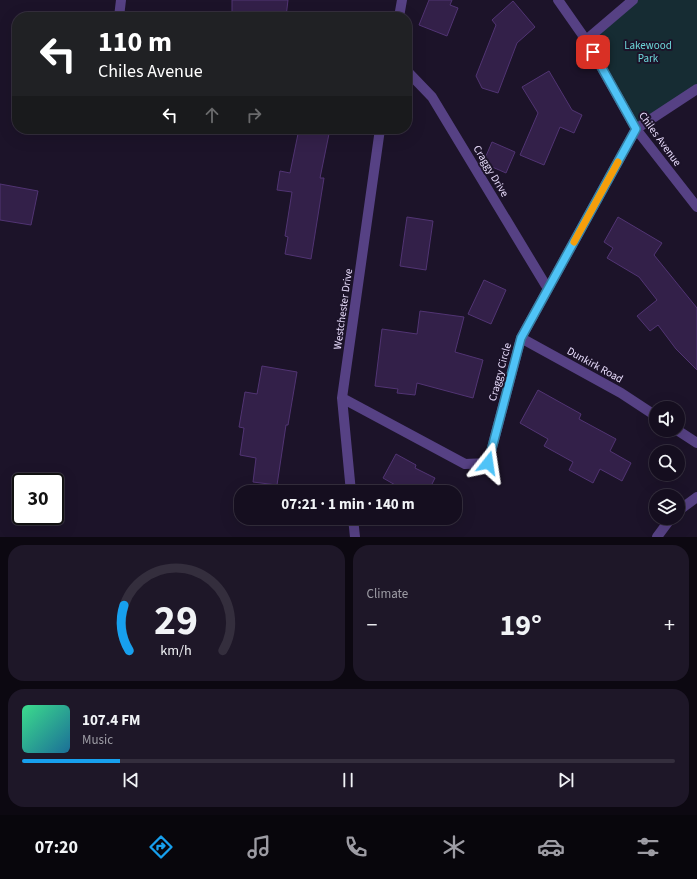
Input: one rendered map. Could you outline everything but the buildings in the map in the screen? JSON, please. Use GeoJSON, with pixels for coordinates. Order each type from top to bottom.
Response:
{"type":"FeatureCollection","features":[{"type":"Feature","properties":{"kind":"street"},"geometry":{"type":"LineString","coordinates":[[120,12],[122,0]]}},
{"type":"Feature","properties":{"kind":"street"},"geometry":{"type":"LineString","coordinates":[[400,12],[402,0]]}},
{"type":"Feature","properties":{"kind":"street","name":"Chiles Avenue"},"geometry":{"type":"LineString","coordinates":[[558,0],[586,40],[636,129],[697,207]]}},
{"type":"Feature","properties":{"kind":"street"},"geometry":{"type":"LineString","coordinates":[[586,40],[633,0]]}},
{"type":"Feature","properties":{"kind":"street","name":"Craggy Drive"},"geometry":{"type":"LineString","coordinates":[[412,75],[432,96],[548,289]]}},
{"type":"Feature","properties":{"kind":"street"},"geometry":{"type":"LineString","coordinates":[[636,129],[697,89]]}},
{"type":"Feature","properties":{"kind":"street","name":"Craggy Circle"},"geometry":{"type":"LineString","coordinates":[[342,398],[465,464],[488,463],[521,338],[636,129]]}},
{"type":"Feature","properties":{"kind":"street","name":"Westchester Drive"},"geometry":{"type":"LineString","coordinates":[[350,485],[342,398],[379,134]]}},
{"type":"Feature","properties":{"kind":"street","name":"Dunkirk Road"},"geometry":{"type":"LineString","coordinates":[[521,338],[621,393],[649,411]]}},
{"type":"Feature","properties":{"kind":"street"},"geometry":{"type":"LineString","coordinates":[[685,435],[697,443]]}},
{"type":"Feature","properties":{"kind":"street"},"geometry":{"type":"LineString","coordinates":[[685,505],[697,496]]}},
{"type":"Feature","properties":{"kind":"street"},"geometry":{"type":"LineString","coordinates":[[354,525],[355,537]]}},
{"type":"Feature","properties":{"kind":"street"},"geometry":{"type":"LineString","coordinates":[[657,537],[666,525]]}},
{"type":"Feature","properties":{"kind":"green space","name":"Lakewood Park"},"geometry":{"type":"Polygon","coordinates":[[[633,0],[697,0],[697,84],[636,129],[586,40],[633,0]]]}},
{"type":"Feature","properties":{"kind":"slow traffic"},"geometry":{"type":"LineString","coordinates":[[574,242],[618,162]]}},
{"type":"Feature","properties":{"kind":"route"},"geometry":{"type":"LineString","coordinates":[[488,463],[521,338],[636,129],[593,52]]}}]}
